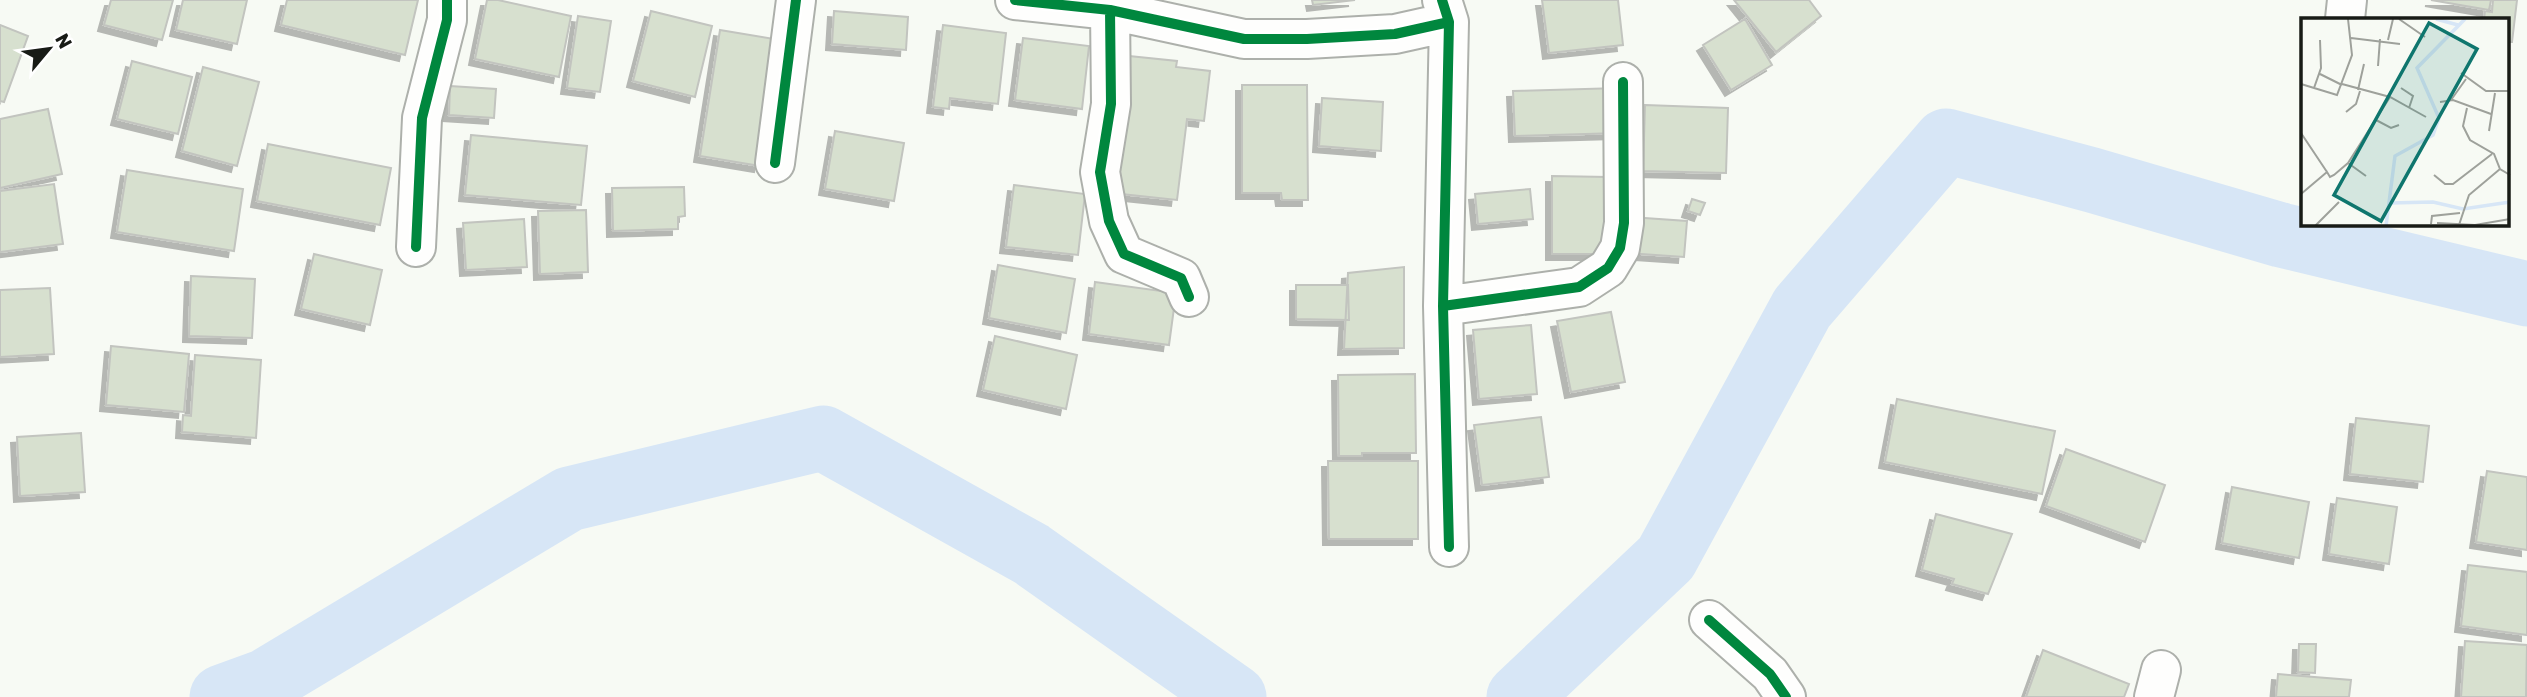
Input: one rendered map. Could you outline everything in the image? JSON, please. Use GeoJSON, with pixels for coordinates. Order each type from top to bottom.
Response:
{"type":"FeatureCollection","features":[{"type":"Feature","properties":{"kind":"street"},"geometry":{"type":"LineString","coordinates":[[416,247],[422,118],[447,20],[447,0]]}},
{"type":"Feature","properties":{"kind":"street"},"geometry":{"type":"LineString","coordinates":[[775,163],[796,0]]}},
{"type":"Feature","properties":{"kind":"street"},"geometry":{"type":"LineString","coordinates":[[1015,0],[1110,10],[1244,39],[1395,34],[1445,11],[1443,306],[1449,547]]}},
{"type":"Feature","properties":{"kind":"street"},"geometry":{"type":"LineString","coordinates":[[2345,18],[2347,0]]}},
{"type":"Feature","properties":{"kind":"street"},"geometry":{"type":"LineString","coordinates":[[1110,10],[1111,104],[1100,172],[1109,221],[1124,254],[1181,278],[1189,297]]}},
{"type":"Feature","properties":{"kind":"street"},"geometry":{"type":"LineString","coordinates":[[1443,306],[1579,287],[1608,268],[1620,248],[1624,223],[1623,82]]}},
{"type":"Feature","properties":{"kind":"street"},"geometry":{"type":"LineString","coordinates":[[1709,620],[1770,674],[1786,697]]}},
{"type":"Feature","properties":{"kind":"building"},"geometry":{"type":"Polygon","coordinates":[[[111,0],[173,0],[162,40],[104,25],[111,0]]]}},
{"type":"Feature","properties":{"kind":"building"},"geometry":{"type":"Polygon","coordinates":[[[183,0],[247,0],[237,44],[176,30],[183,0]]]}},
{"type":"Feature","properties":{"kind":"building"},"geometry":{"type":"Polygon","coordinates":[[[287,0],[418,0],[405,55],[281,25],[287,0]]]}},
{"type":"Feature","properties":{"kind":"building"},"geometry":{"type":"Polygon","coordinates":[[[487,0],[571,16],[559,77],[475,59],[487,0]]]}},
{"type":"Feature","properties":{"kind":"building"},"geometry":{"type":"Polygon","coordinates":[[[1312,0],[1355,0],[1313,5],[1312,0]]]}},
{"type":"Feature","properties":{"kind":"building"},"geometry":{"type":"Polygon","coordinates":[[[1542,0],[1618,0],[1623,45],[1549,53],[1542,0]]]}},
{"type":"Feature","properties":{"kind":"building"},"geometry":{"type":"Polygon","coordinates":[[[1734,0],[1809,0],[1821,16],[1776,52],[1734,0]]]}},
{"type":"Feature","properties":{"kind":"building"},"geometry":{"type":"Polygon","coordinates":[[[2431,0],[2491,0],[2489,10],[2431,0]]]}},
{"type":"Feature","properties":{"kind":"building"},"geometry":{"type":"Polygon","coordinates":[[[2493,0],[2517,0],[2512,42],[2510,18],[2484,18],[2485,11],[2492,12],[2493,0]]]}},
{"type":"Feature","properties":{"kind":"building"},"geometry":{"type":"Polygon","coordinates":[[[651,11],[712,26],[695,97],[633,81],[651,11]]]}},
{"type":"Feature","properties":{"kind":"building"},"geometry":{"type":"Polygon","coordinates":[[[834,11],[908,17],[906,50],[832,44],[834,11]]]}},
{"type":"Feature","properties":{"kind":"building"},"geometry":{"type":"Polygon","coordinates":[[[578,16],[611,21],[600,92],[567,88],[578,16]]]}},
{"type":"Feature","properties":{"kind":"building"},"geometry":{"type":"Polygon","coordinates":[[[1745,19],[1772,65],[1731,90],[1703,45],[1745,19]]]}},
{"type":"Feature","properties":{"kind":"building"},"geometry":{"type":"Polygon","coordinates":[[[0,25],[28,36],[4,102],[0,101],[0,25]]]}},
{"type":"Feature","properties":{"kind":"building"},"geometry":{"type":"Polygon","coordinates":[[[943,25],[1006,33],[998,104],[950,98],[949,109],[933,107],[943,25]]]}},
{"type":"Feature","properties":{"kind":"building"},"geometry":{"type":"Polygon","coordinates":[[[720,30],[780,40],[760,166],[700,156],[720,30]]]}},
{"type":"Feature","properties":{"kind":"building"},"geometry":{"type":"Polygon","coordinates":[[[1023,38],[1089,46],[1082,109],[1015,100],[1023,38]]]}},
{"type":"Feature","properties":{"kind":"building"},"geometry":{"type":"Polygon","coordinates":[[[1129,56],[1177,61],[1176,67],[1210,71],[1204,121],[1187,119],[1177,200],[1112,193],[1129,56]]]}},
{"type":"Feature","properties":{"kind":"building"},"geometry":{"type":"Polygon","coordinates":[[[132,61],[192,77],[178,134],[117,119],[132,61]]]}},
{"type":"Feature","properties":{"kind":"building"},"geometry":{"type":"Polygon","coordinates":[[[203,67],[259,82],[237,166],[182,151],[203,67]]]}},
{"type":"Feature","properties":{"kind":"building"},"geometry":{"type":"Polygon","coordinates":[[[1242,85],[1307,85],[1308,200],[1282,200],[1281,193],[1242,193],[1242,85]]]}},
{"type":"Feature","properties":{"kind":"building"},"geometry":{"type":"Polygon","coordinates":[[[450,86],[496,89],[494,118],[449,115],[450,86]]]}},
{"type":"Feature","properties":{"kind":"building"},"geometry":{"type":"Polygon","coordinates":[[[1619,88],[1620,133],[1515,136],[1513,91],[1619,88]]]}},
{"type":"Feature","properties":{"kind":"building"},"geometry":{"type":"Polygon","coordinates":[[[1322,98],[1383,102],[1381,151],[1319,146],[1322,98]]]}},
{"type":"Feature","properties":{"kind":"building"},"geometry":{"type":"Polygon","coordinates":[[[1645,105],[1728,108],[1726,173],[1643,171],[1645,105]]]}},
{"type":"Feature","properties":{"kind":"building"},"geometry":{"type":"Polygon","coordinates":[[[48,109],[62,174],[0,188],[0,119],[48,109]]]}},
{"type":"Feature","properties":{"kind":"building"},"geometry":{"type":"Polygon","coordinates":[[[835,131],[904,143],[894,201],[825,189],[835,131]]]}},
{"type":"Feature","properties":{"kind":"building"},"geometry":{"type":"Polygon","coordinates":[[[471,135],[587,146],[581,205],[465,195],[471,135]]]}},
{"type":"Feature","properties":{"kind":"building"},"geometry":{"type":"Polygon","coordinates":[[[268,144],[391,168],[380,225],[257,201],[268,144]]]}},
{"type":"Feature","properties":{"kind":"building"},"geometry":{"type":"Polygon","coordinates":[[[127,170],[243,189],[234,251],[117,232],[127,170]]]}},
{"type":"Feature","properties":{"kind":"building"},"geometry":{"type":"Polygon","coordinates":[[[1552,176],[1608,177],[1608,254],[1552,254],[1552,176]]]}},
{"type":"Feature","properties":{"kind":"building"},"geometry":{"type":"Polygon","coordinates":[[[54,184],[63,244],[0,252],[0,191],[54,184]]]}},
{"type":"Feature","properties":{"kind":"building"},"geometry":{"type":"Polygon","coordinates":[[[1014,185],[1085,194],[1078,255],[1006,247],[1014,185]]]}},
{"type":"Feature","properties":{"kind":"building"},"geometry":{"type":"Polygon","coordinates":[[[684,187],[685,216],[678,217],[678,229],[613,231],[612,188],[684,187]]]}},
{"type":"Feature","properties":{"kind":"building"},"geometry":{"type":"Polygon","coordinates":[[[1530,189],[1533,219],[1478,224],[1475,194],[1530,189]]]}},
{"type":"Feature","properties":{"kind":"building"},"geometry":{"type":"Polygon","coordinates":[[[1692,199],[1705,203],[1700,215],[1688,211],[1692,199]]]}},
{"type":"Feature","properties":{"kind":"building"},"geometry":{"type":"Polygon","coordinates":[[[586,210],[588,272],[540,274],[538,211],[586,210]]]}},
{"type":"Feature","properties":{"kind":"building"},"geometry":{"type":"Polygon","coordinates":[[[1630,217],[1687,221],[1684,257],[1627,253],[1630,217]]]}},
{"type":"Feature","properties":{"kind":"building"},"geometry":{"type":"Polygon","coordinates":[[[524,219],[527,267],[466,270],[463,223],[524,219]]]}},
{"type":"Feature","properties":{"kind":"building"},"geometry":{"type":"Polygon","coordinates":[[[314,254],[382,270],[370,325],[301,309],[314,254]]]}},
{"type":"Feature","properties":{"kind":"building"},"geometry":{"type":"Polygon","coordinates":[[[998,265],[1075,279],[1066,333],[989,318],[998,265]]]}},
{"type":"Feature","properties":{"kind":"building"},"geometry":{"type":"Polygon","coordinates":[[[1404,267],[1404,348],[1344,349],[1348,273],[1404,267]]]}},
{"type":"Feature","properties":{"kind":"building"},"geometry":{"type":"Polygon","coordinates":[[[191,276],[255,279],[252,338],[189,336],[191,276]]]}},
{"type":"Feature","properties":{"kind":"building"},"geometry":{"type":"Polygon","coordinates":[[[1095,282],[1176,293],[1169,345],[1089,334],[1095,282]]]}},
{"type":"Feature","properties":{"kind":"building"},"geometry":{"type":"Polygon","coordinates":[[[1296,285],[1348,285],[1349,320],[1296,319],[1296,285]]]}},
{"type":"Feature","properties":{"kind":"building"},"geometry":{"type":"Polygon","coordinates":[[[50,288],[54,354],[0,357],[0,290],[50,288]]]}},
{"type":"Feature","properties":{"kind":"building"},"geometry":{"type":"Polygon","coordinates":[[[1611,312],[1625,382],[1571,392],[1557,321],[1611,312]]]}},
{"type":"Feature","properties":{"kind":"building"},"geometry":{"type":"Polygon","coordinates":[[[1531,325],[1537,394],[1479,399],[1473,330],[1531,325]]]}},
{"type":"Feature","properties":{"kind":"building"},"geometry":{"type":"Polygon","coordinates":[[[995,336],[1077,355],[1066,409],[983,390],[995,336]]]}},
{"type":"Feature","properties":{"kind":"building"},"geometry":{"type":"Polygon","coordinates":[[[111,346],[189,354],[184,412],[106,405],[111,346]]]}},
{"type":"Feature","properties":{"kind":"building"},"geometry":{"type":"Polygon","coordinates":[[[195,355],[261,360],[256,438],[182,432],[183,415],[191,416],[195,355]]]}},
{"type":"Feature","properties":{"kind":"building"},"geometry":{"type":"Polygon","coordinates":[[[1415,374],[1416,453],[1362,453],[1362,456],[1339,456],[1338,375],[1415,374]]]}},
{"type":"Feature","properties":{"kind":"building"},"geometry":{"type":"Polygon","coordinates":[[[1897,399],[2055,431],[2042,494],[1885,462],[1897,399]]]}},
{"type":"Feature","properties":{"kind":"building"},"geometry":{"type":"Polygon","coordinates":[[[1541,417],[1549,477],[1482,485],[1474,425],[1541,417]]]}},
{"type":"Feature","properties":{"kind":"building"},"geometry":{"type":"Polygon","coordinates":[[[2356,418],[2429,426],[2423,482],[2350,474],[2356,418]]]}},
{"type":"Feature","properties":{"kind":"building"},"geometry":{"type":"Polygon","coordinates":[[[81,433],[85,492],[20,496],[17,437],[81,433]]]}},
{"type":"Feature","properties":{"kind":"building"},"geometry":{"type":"Polygon","coordinates":[[[2066,449],[2165,485],[2145,542],[2046,506],[2066,449]]]}},
{"type":"Feature","properties":{"kind":"building"},"geometry":{"type":"Polygon","coordinates":[[[1328,461],[1418,461],[1418,539],[1329,539],[1328,461]]]}},
{"type":"Feature","properties":{"kind":"building"},"geometry":{"type":"Polygon","coordinates":[[[2487,471],[2527,477],[2527,550],[2476,542],[2487,471]]]}},
{"type":"Feature","properties":{"kind":"building"},"geometry":{"type":"Polygon","coordinates":[[[2232,487],[2309,502],[2299,558],[2222,543],[2232,487]]]}},
{"type":"Feature","properties":{"kind":"building"},"geometry":{"type":"Polygon","coordinates":[[[2337,498],[2397,507],[2389,564],[2329,554],[2337,498]]]}},
{"type":"Feature","properties":{"kind":"building"},"geometry":{"type":"Polygon","coordinates":[[[1936,514],[2012,534],[1988,594],[1952,584],[1954,579],[1922,570],[1936,514]]]}},
{"type":"Feature","properties":{"kind":"building"},"geometry":{"type":"Polygon","coordinates":[[[2468,565],[2527,572],[2527,635],[2461,626],[2468,565]]]}},
{"type":"Feature","properties":{"kind":"building"},"geometry":{"type":"Polygon","coordinates":[[[2465,641],[2527,645],[2526,697],[2461,697],[2465,641]]]}},
{"type":"Feature","properties":{"kind":"building"},"geometry":{"type":"Polygon","coordinates":[[[2299,644],[2316,644],[2315,673],[2298,672],[2299,644]]]}},
{"type":"Feature","properties":{"kind":"building"},"geometry":{"type":"Polygon","coordinates":[[[2043,650],[2129,684],[2124,697],[2026,697],[2043,650]]]}},
{"type":"Feature","properties":{"kind":"building"},"geometry":{"type":"Polygon","coordinates":[[[2278,674],[2351,680],[2349,697],[2276,697],[2278,674]]]}},
{"type":"Feature","properties":{"kind":"waterway"},"geometry":{"type":"LineString","coordinates":[[1519,697],[1666,558],[1802,308],[1946,141],[2281,235],[2527,294]]}},
{"type":"Feature","properties":{"kind":"waterway"},"geometry":{"type":"LineString","coordinates":[[222,697],[266,681],[569,499],[823,438],[1031,554],[1234,697]]}},
{"type":"Feature","properties":{"kind":"waterway"},"geometry":{"type":"LineString","coordinates":[[266,681],[273,697]]}},
{"type":"Feature","properties":{"kind":"cycle path"},"geometry":{"type":"LineString","coordinates":[[416,247],[422,118],[447,20],[447,0]]}},
{"type":"Feature","properties":{"kind":"cycle path"},"geometry":{"type":"LineString","coordinates":[[775,163],[796,0]]}},
{"type":"Feature","properties":{"kind":"cycle path"},"geometry":{"type":"LineString","coordinates":[[1015,0],[1110,10],[1244,39],[1395,34],[1449,22]]}},
{"type":"Feature","properties":{"kind":"cycle path"},"geometry":{"type":"LineString","coordinates":[[1442,0],[1449,22],[1443,306],[1449,547]]}},
{"type":"Feature","properties":{"kind":"cycle path"},"geometry":{"type":"LineString","coordinates":[[1110,10],[1111,104],[1100,172],[1109,221],[1124,254],[1181,278],[1189,297]]}},
{"type":"Feature","properties":{"kind":"cycle path"},"geometry":{"type":"LineString","coordinates":[[1443,306],[1579,287],[1608,268],[1620,248],[1624,223],[1623,82]]}},
{"type":"Feature","properties":{"kind":"cycle path"},"geometry":{"type":"LineString","coordinates":[[1709,620],[1770,674],[1786,697]]}}]}
